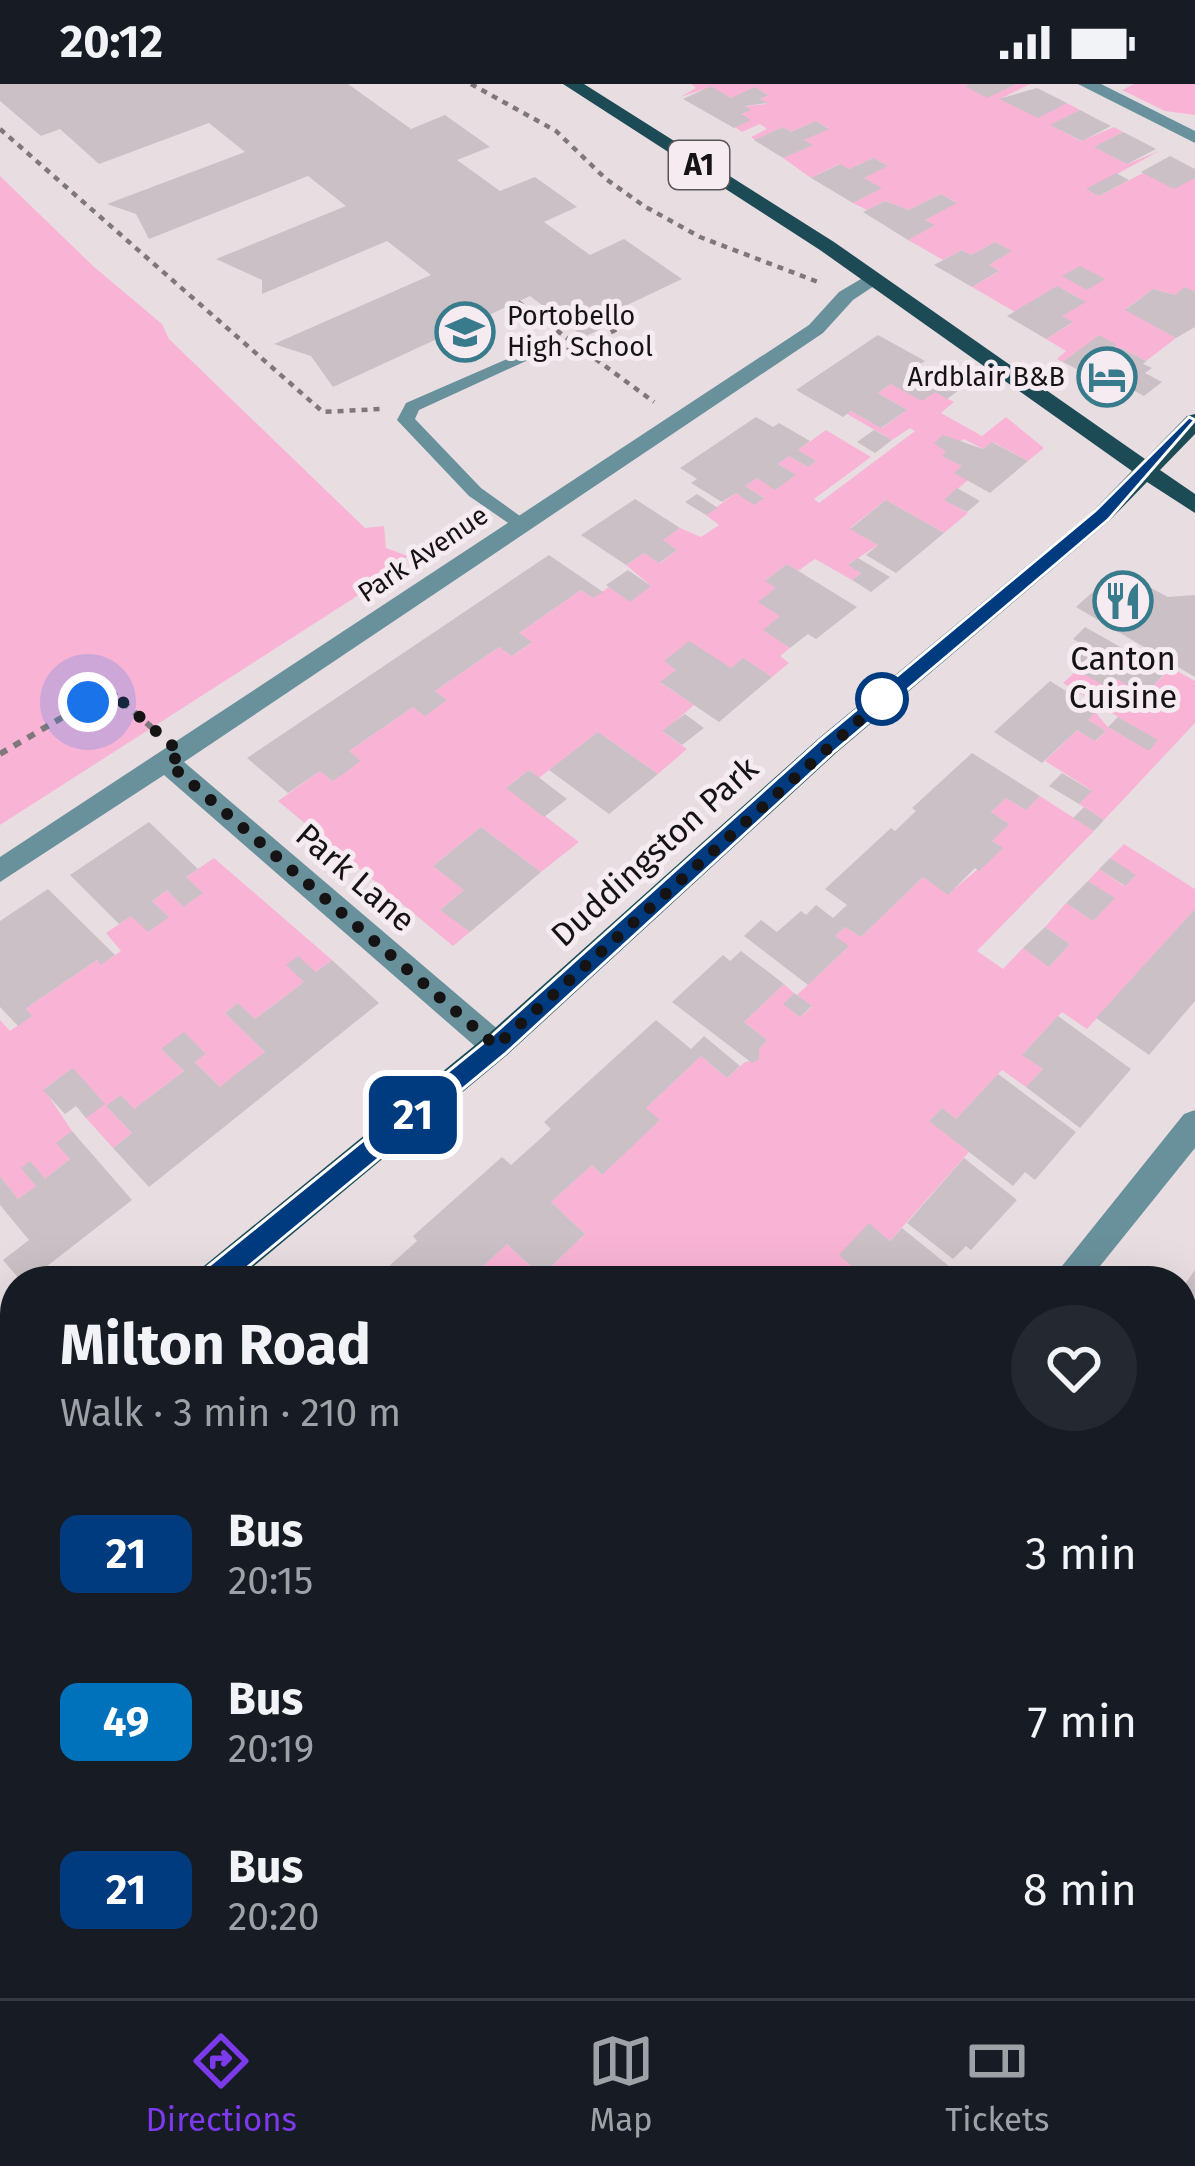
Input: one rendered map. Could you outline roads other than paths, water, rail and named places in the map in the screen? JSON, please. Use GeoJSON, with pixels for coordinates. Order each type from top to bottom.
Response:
{"type":"FeatureCollection","features":[{"type":"Feature","properties":{"kind":"main road","name":"A1"},"geometry":{"type":"LineString","coordinates":[[572,84],[873,280],[1195,505]]}},
{"type":"Feature","properties":{"kind":"main road","name":"Duddingston Park"},"geometry":{"type":"LineString","coordinates":[[229,1266],[496,1046],[827,746],[1102,516],[1195,421]]}},
{"type":"Feature","properties":{"kind":"street"},"geometry":{"type":"LineString","coordinates":[[1087,84],[1195,138]]}},
{"type":"Feature","properties":{"kind":"street","name":"Park Avenue"},"geometry":{"type":"LineString","coordinates":[[0,872],[816,329],[846,296],[873,280]]}},
{"type":"Feature","properties":{"kind":"street","name":"Park Lane"},"geometry":{"type":"LineString","coordinates":[[175,758],[496,1046]]}},
{"type":"Feature","properties":{"kind":"street"},"geometry":{"type":"LineString","coordinates":[[1079,1266],[1195,1124]]}},
{"type":"Feature","properties":{"kind":"lane"},"geometry":{"type":"LineString","coordinates":[[520,525],[475,492],[406,420],[412,407],[530,356]]}},
{"type":"Feature","properties":{"kind":"place","name":"Portobello High School"},"geometry":{"type":"Point","coordinates":[465,332]}},
{"type":"Feature","properties":{"kind":"place","name":"Ardblair B&B"},"geometry":{"type":"Point","coordinates":[1107,377]}},
{"type":"Feature","properties":{"kind":"place","name":"Canton Cuisine"},"geometry":{"type":"Point","coordinates":[1123,601]}}]}
